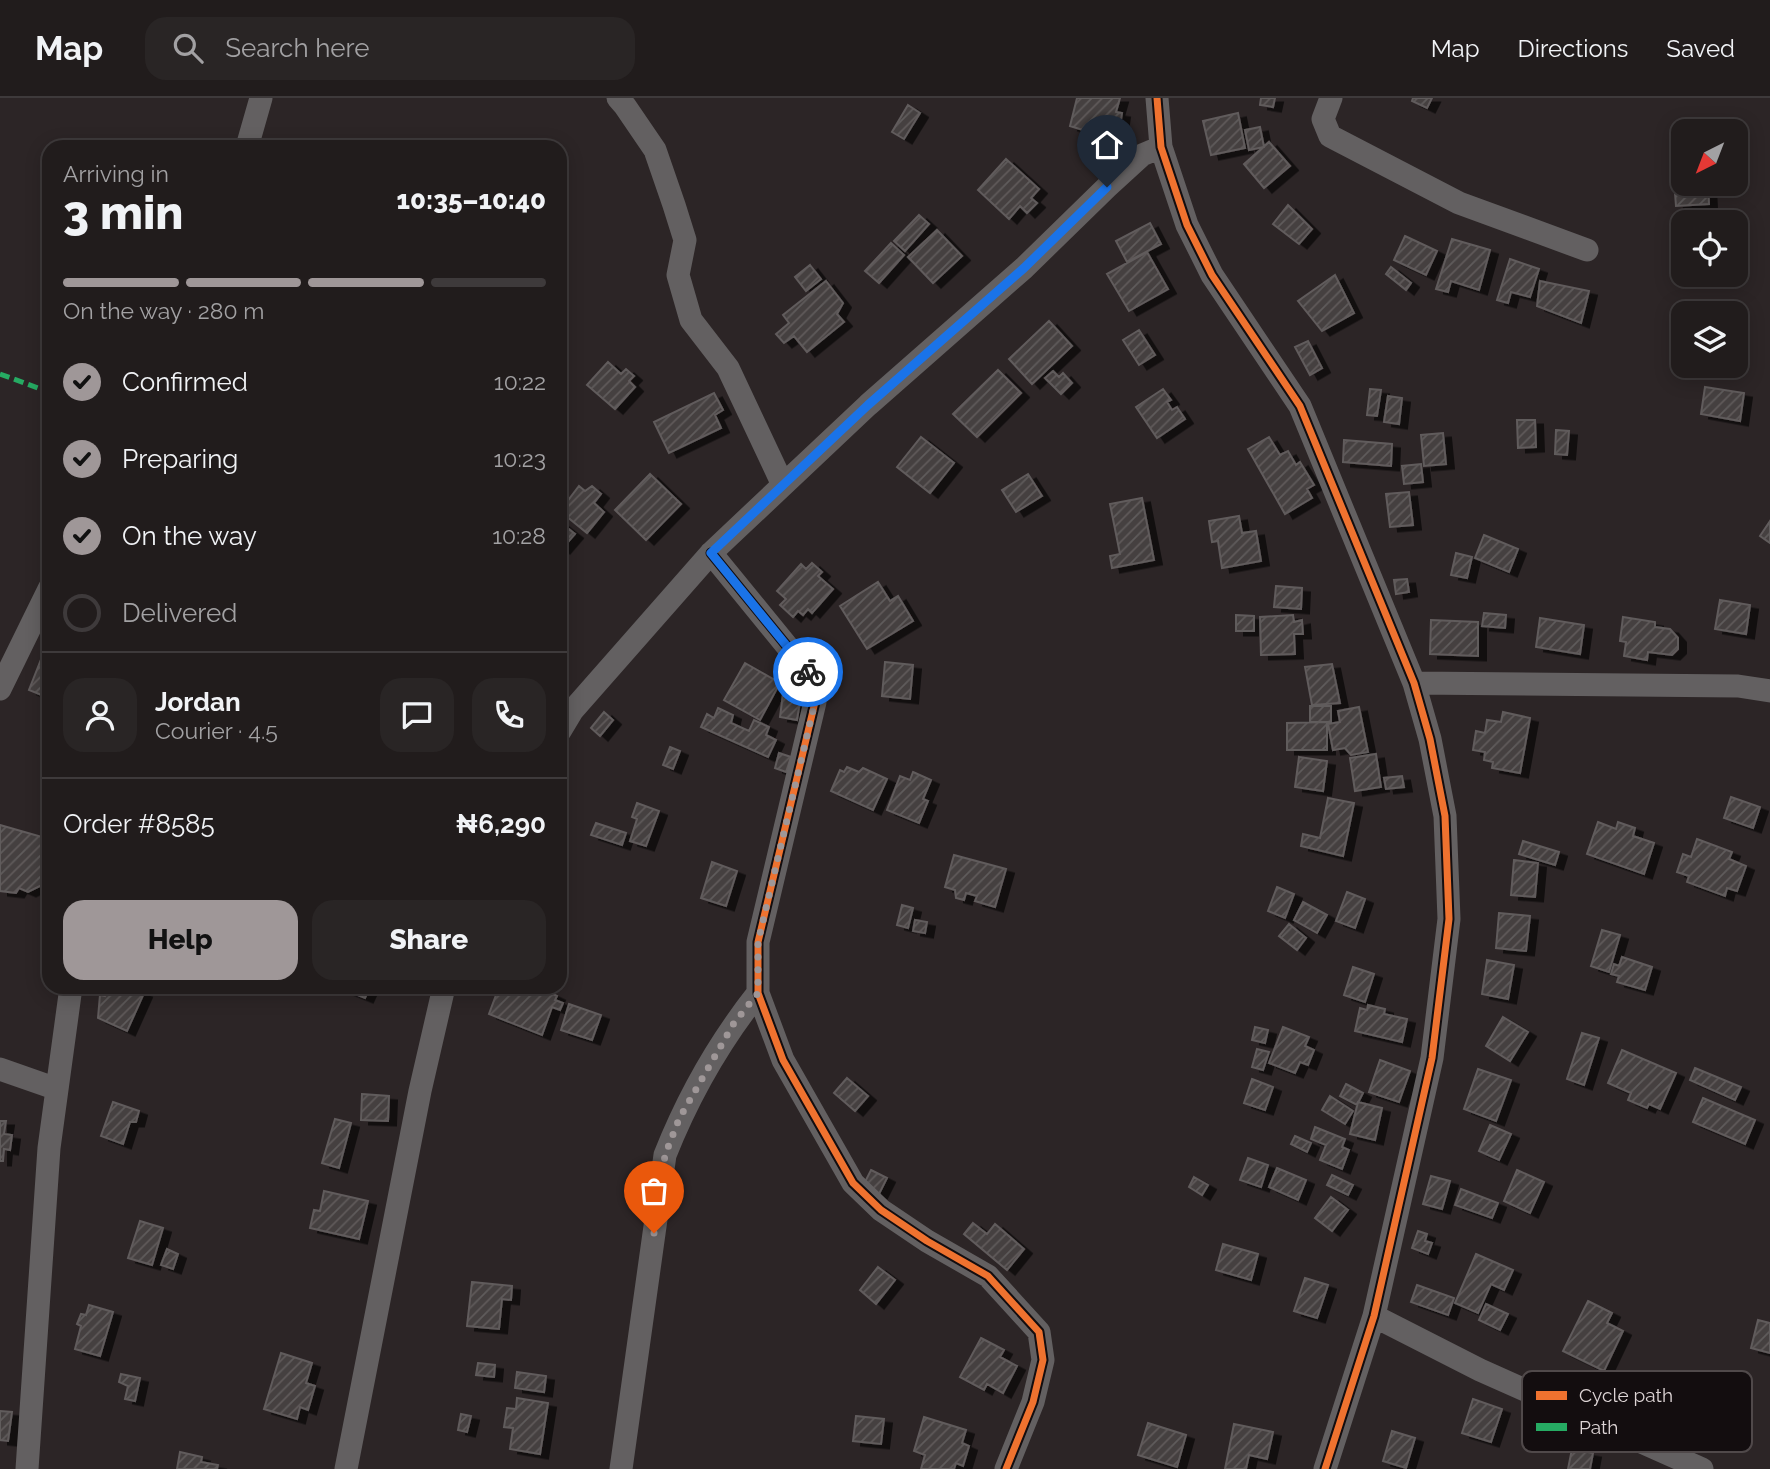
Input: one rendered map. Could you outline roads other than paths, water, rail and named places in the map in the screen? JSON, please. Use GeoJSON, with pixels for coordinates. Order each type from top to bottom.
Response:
{"type":"FeatureCollection","features":[{"type":"Feature","properties":{"kind":"street"},"geometry":{"type":"LineString","coordinates":[[249,140],[261,98]]}},
{"type":"Feature","properties":{"kind":"street"},"geometry":{"type":"LineString","coordinates":[[618,98],[654,150],[674,205],[685,240],[678,275],[691,320],[728,368],[783,485]]}},
{"type":"Feature","properties":{"kind":"street"},"geometry":{"type":"LineString","coordinates":[[1157,98],[1161,147],[1186,225],[1212,275],[1300,406],[1414,683],[1430,739],[1445,816],[1449,919],[1432,1058],[1374,1316],[1325,1469]]}},
{"type":"Feature","properties":{"kind":"street"},"geometry":{"type":"LineString","coordinates":[[1331,98],[1323,119],[1330,136],[1459,203],[1587,250]]}},
{"type":"Feature","properties":{"kind":"street"},"geometry":{"type":"LineString","coordinates":[[567,719],[711,553],[868,405],[1024,268],[1142,155],[1161,147]]}},
{"type":"Feature","properties":{"kind":"street"},"geometry":{"type":"LineString","coordinates":[[711,553],[808,672],[815,702],[758,942],[758,993],[783,1060],[853,1183],[881,1210],[927,1241],[988,1276],[1039,1332],[1043,1360],[1036,1392],[1006,1469]]}},
{"type":"Feature","properties":{"kind":"street"},"geometry":{"type":"LineString","coordinates":[[0,689],[42,603]]}},
{"type":"Feature","properties":{"kind":"street"},"geometry":{"type":"LineString","coordinates":[[1414,683],[1738,685],[1770,691]]}},
{"type":"Feature","properties":{"kind":"street"},"geometry":{"type":"LineString","coordinates":[[621,1469],[665,1155],[679,1119],[734,1023],[758,993]]}},
{"type":"Feature","properties":{"kind":"street"},"geometry":{"type":"LineString","coordinates":[[27,1469],[49,1148],[70,994]]}},
{"type":"Feature","properties":{"kind":"street"},"geometry":{"type":"LineString","coordinates":[[346,1469],[420,1091],[442,994]]}},
{"type":"Feature","properties":{"kind":"street"},"geometry":{"type":"LineString","coordinates":[[0,1069],[57,1089]]}},
{"type":"Feature","properties":{"kind":"street"},"geometry":{"type":"LineString","coordinates":[[1374,1316],[1522,1389]]}},
{"type":"Feature","properties":{"kind":"street"},"geometry":{"type":"LineString","coordinates":[[1664,1452],[1702,1469]]}}]}
